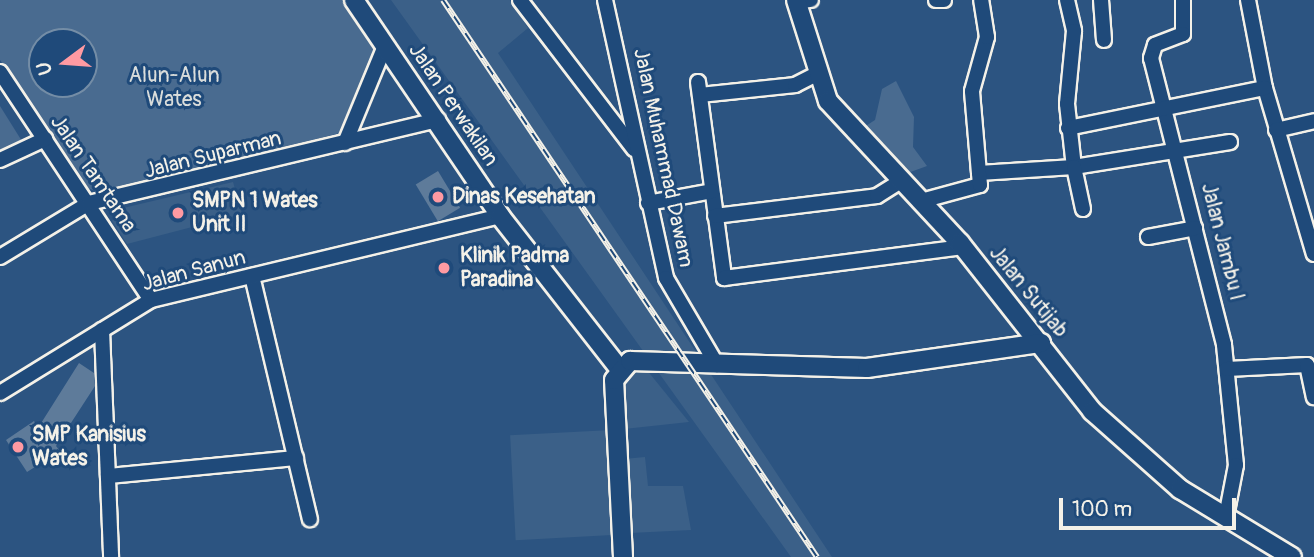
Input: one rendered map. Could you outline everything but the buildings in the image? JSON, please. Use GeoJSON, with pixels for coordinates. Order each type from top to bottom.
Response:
{"type":"FeatureCollection","features":[{"type":"Feature","properties":{"kind":"main road","name":"Jalan Perwakilan"},"geometry":{"type":"LineString","coordinates":[[354,0],[500,215],[618,367]]}},
{"type":"Feature","properties":{"kind":"main road","name":"Jalan Sutijab"},"geometry":{"type":"LineString","coordinates":[[801,1],[815,75],[847,126],[963,247],[1127,448],[1226,517],[1292,557]]}},
{"type":"Feature","properties":{"kind":"main road"},"geometry":{"type":"LineString","coordinates":[[623,557],[613,396],[618,367],[630,360],[867,368],[1041,343]]}},
{"type":"Feature","properties":{"kind":"street"},"geometry":{"type":"LineString","coordinates":[[520,0],[637,153]]}},
{"type":"Feature","properties":{"kind":"street","name":"Jalan Muhammad Dawam"},"geometry":{"type":"LineString","coordinates":[[605,0],[648,203],[672,295],[717,365]]}},
{"type":"Feature","properties":{"kind":"street"},"geometry":{"type":"LineString","coordinates":[[936,0],[944,0]]}},
{"type":"Feature","properties":{"kind":"street"},"geometry":{"type":"LineString","coordinates":[[921,201],[980,185],[972,91],[987,37],[981,0]]}},
{"type":"Feature","properties":{"kind":"street"},"geometry":{"type":"LineString","coordinates":[[1067,0],[1074,31],[1068,128],[1083,209]]}},
{"type":"Feature","properties":{"kind":"street"},"geometry":{"type":"LineString","coordinates":[[1101,0],[1104,40]]}},
{"type":"Feature","properties":{"kind":"street","name":"Jalan Jambu I"},"geometry":{"type":"LineString","coordinates":[[1184,0],[1183,33],[1151,50],[1162,110],[1177,151],[1227,369],[1236,466],[1226,517]]}},
{"type":"Feature","properties":{"kind":"street"},"geometry":{"type":"LineString","coordinates":[[1248,0],[1265,88],[1314,254]]}},
{"type":"Feature","properties":{"kind":"street"},"geometry":{"type":"LineString","coordinates":[[345,143],[386,46]]}},
{"type":"Feature","properties":{"kind":"street","name":"Jalan Tamtama"},"geometry":{"type":"LineString","coordinates":[[0,72],[151,300]]}},
{"type":"Feature","properties":{"kind":"street"},"geometry":{"type":"LineString","coordinates":[[815,75],[795,85],[699,89],[724,278],[963,247]]}},
{"type":"Feature","properties":{"kind":"street"},"geometry":{"type":"LineString","coordinates":[[1068,128],[1265,88]]}},
{"type":"Feature","properties":{"kind":"street","name":"Jalan Suparman"},"geometry":{"type":"LineString","coordinates":[[0,257],[89,203],[438,120]]}},
{"type":"Feature","properties":{"kind":"street"},"geometry":{"type":"LineString","coordinates":[[1276,130],[1314,121]]}},
{"type":"Feature","properties":{"kind":"street"},"geometry":{"type":"LineString","coordinates":[[0,160],[45,139]]}},
{"type":"Feature","properties":{"kind":"street"},"geometry":{"type":"LineString","coordinates":[[979,173],[1074,167],[1230,142]]}},
{"type":"Feature","properties":{"kind":"street"},"geometry":{"type":"LineString","coordinates":[[715,216],[877,196],[901,181]]}},
{"type":"Feature","properties":{"kind":"street"},"geometry":{"type":"LineString","coordinates":[[648,203],[712,191]]}},
{"type":"Feature","properties":{"kind":"street","name":"Jalan Sanun"},"geometry":{"type":"LineString","coordinates":[[0,393],[151,300],[500,215]]}},
{"type":"Feature","properties":{"kind":"street"},"geometry":{"type":"LineString","coordinates":[[1148,237],[1195,228]]}},
{"type":"Feature","properties":{"kind":"street"},"geometry":{"type":"LineString","coordinates":[[252,276],[310,519]]}},
{"type":"Feature","properties":{"kind":"street"},"geometry":{"type":"LineString","coordinates":[[102,330],[111,557]]}},
{"type":"Feature","properties":{"kind":"street"},"geometry":{"type":"LineString","coordinates":[[1227,369],[1307,365],[1314,397]]}},
{"type":"Feature","properties":{"kind":"street"},"geometry":{"type":"LineString","coordinates":[[108,477],[296,458]]}},
{"type":"Feature","properties":{"kind":"shaded area"},"geometry":{"type":"Polygon","coordinates":[[[391,0],[510,0],[528,28],[498,53],[832,557],[791,557],[391,0]]]}},
{"type":"Feature","properties":{"kind":"shaded area","name":"SMPN 1 Wates Unit II"},"geometry":{"type":"Polygon","coordinates":[[[233,182],[242,214],[127,244],[112,221],[119,209],[233,182]]]}},
{"type":"Feature","properties":{"kind":"shaded area"},"geometry":{"type":"Polygon","coordinates":[[[639,368],[646,369],[689,422],[624,429],[622,379],[639,368]]]}},
{"type":"Feature","properties":{"kind":"shaded area"},"geometry":{"type":"Polygon","coordinates":[[[611,430],[616,535],[516,540],[510,435],[611,430]]]}},
{"type":"Feature","properties":{"kind":"shaded area"},"geometry":{"type":"Polygon","coordinates":[[[645,457],[648,486],[683,486],[691,530],[630,533],[624,459],[645,457]]]}},
{"type":"Feature","properties":{"kind":"green space","name":"Alun-Alun Wates"},"geometry":{"type":"Polygon","coordinates":[[[0,0],[343,0],[375,47],[343,132],[110,196],[87,188],[0,60],[0,0]]]}},
{"type":"Feature","properties":{"kind":"green space"},"geometry":{"type":"Polygon","coordinates":[[[896,81],[914,117],[913,147],[927,166],[905,174],[861,129],[875,120],[882,89],[896,81]]]}},
{"type":"Feature","properties":{"kind":"green space"},"geometry":{"type":"Polygon","coordinates":[[[0,106],[25,146],[0,154],[0,106]]]}},
{"type":"Feature","properties":{"kind":"railway"},"geometry":{"type":"LineString","coordinates":[[443,0],[817,557]]}},
{"type":"Feature","properties":{"kind":"place","name":"Dinas Kesehatan"},"geometry":{"type":"Point","coordinates":[438,197]}},
{"type":"Feature","properties":{"kind":"place","name":"SMPN 1 Wates Unit II"},"geometry":{"type":"Point","coordinates":[178,213]}},
{"type":"Feature","properties":{"kind":"place","name":"Klinik Padma Paradina"},"geometry":{"type":"Point","coordinates":[444,268]}},
{"type":"Feature","properties":{"kind":"place","name":"SMP Kanisius Wates"},"geometry":{"type":"Point","coordinates":[18,447]}}]}
